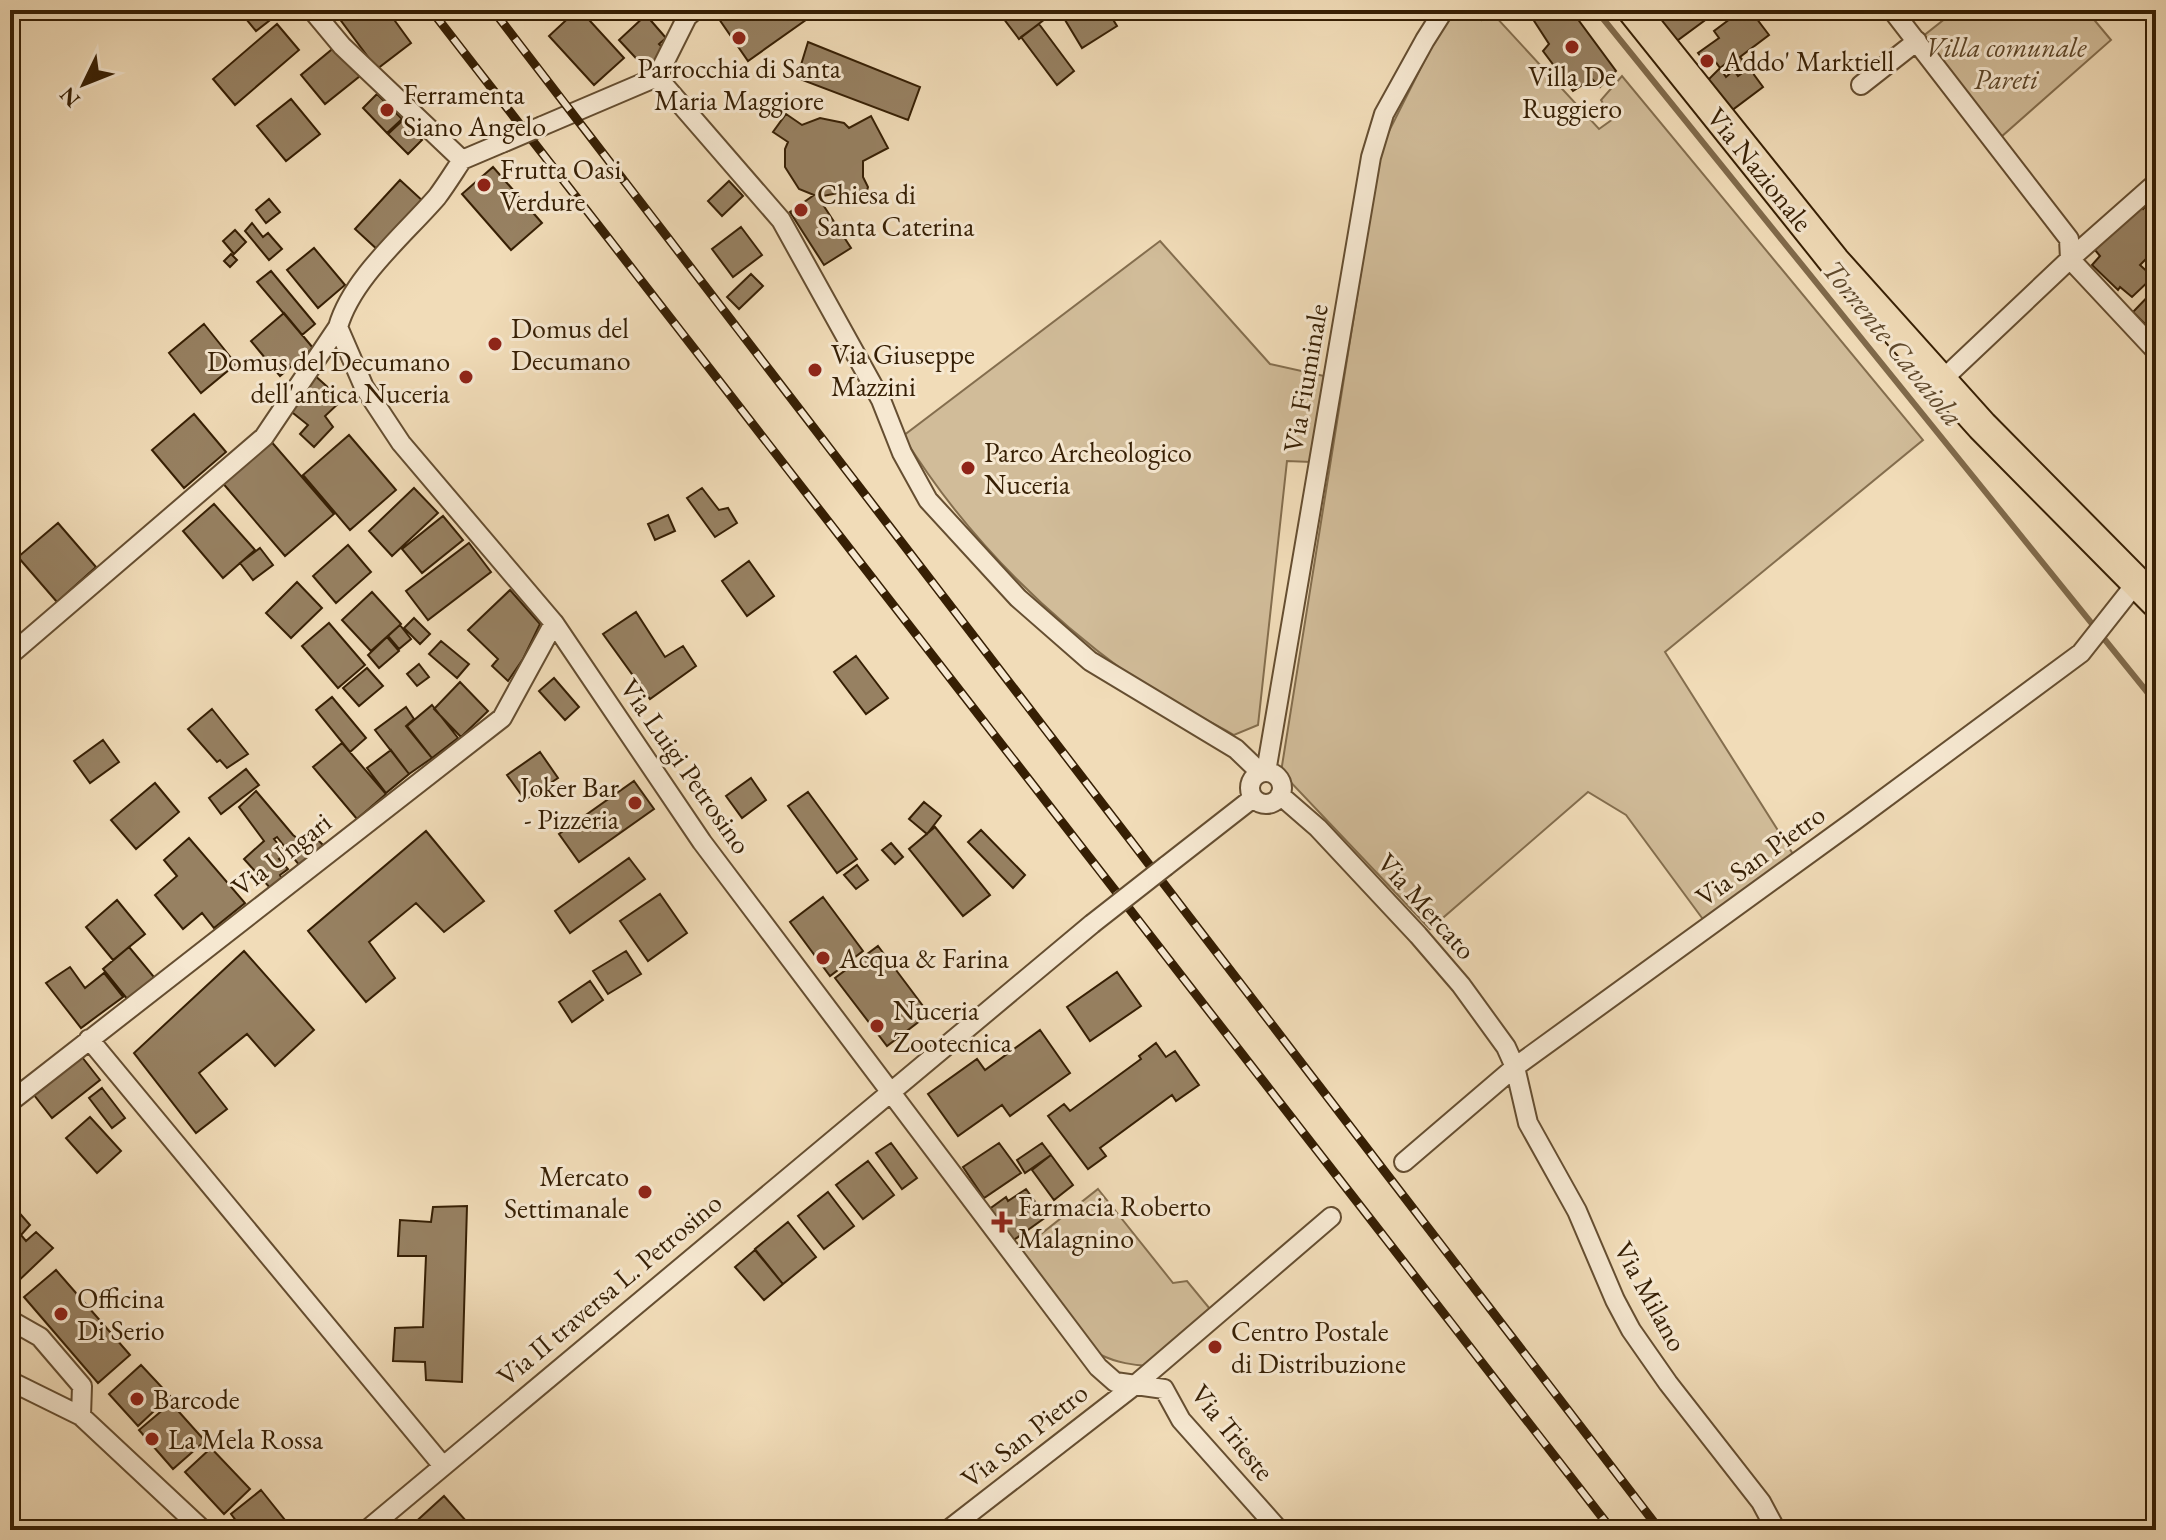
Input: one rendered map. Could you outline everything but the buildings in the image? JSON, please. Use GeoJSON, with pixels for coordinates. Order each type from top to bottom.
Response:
{"type":"FeatureCollection","features":[{"type":"Feature","properties":{"kind":"main road","name":"Via Nazionale"},"geometry":{"type":"LineString","coordinates":[[1633,10],[1834,261],[1982,426],[2146,592]]}},
{"type":"Feature","properties":{"kind":"street"},"geometry":{"type":"LineString","coordinates":[[312,10],[342,46],[462,160]]}},
{"type":"Feature","properties":{"kind":"street","name":"Via Fiuminale"},"geometry":{"type":"LineString","coordinates":[[1264,772],[1371,157],[1384,114],[1444,10]]}},
{"type":"Feature","properties":{"kind":"street"},"geometry":{"type":"LineString","coordinates":[[1892,10],[2069,239],[2070,259],[2156,351]]}},
{"type":"Feature","properties":{"kind":"street"},"geometry":{"type":"LineString","coordinates":[[10,655],[264,437],[338,327],[344,306],[440,193],[462,160],[657,77],[687,12]]}},
{"type":"Feature","properties":{"kind":"street"},"geometry":{"type":"LineString","coordinates":[[1861,85],[1917,41]]}},
{"type":"Feature","properties":{"kind":"street"},"geometry":{"type":"LineString","coordinates":[[657,77],[781,220],[881,400],[902,453],[928,500],[1018,598],[1090,661],[1236,749],[1264,772],[1280,780],[1280,795],[1268,804],[1253,798],[1250,783],[1264,772]]}},
{"type":"Feature","properties":{"kind":"street"},"geometry":{"type":"LineString","coordinates":[[1942,380],[2156,183]]}},
{"type":"Feature","properties":{"kind":"street","name":"Via Luigi Petrosino"},"geometry":{"type":"LineString","coordinates":[[338,327],[364,387],[401,443],[554,623],[702,842],[889,1091],[1098,1367],[1115,1382],[1135,1385]]}},
{"type":"Feature","properties":{"kind":"street","name":"Via San Pietro"},"geometry":{"type":"LineString","coordinates":[[1404,1162],[1515,1067],[2081,653],[2118,606],[2146,592]]}},
{"type":"Feature","properties":{"kind":"street","name":"Via Ungari"},"geometry":{"type":"LineString","coordinates":[[10,1102],[502,718],[554,623]]}},
{"type":"Feature","properties":{"kind":"street","name":"Via Mercato"},"geometry":{"type":"LineString","coordinates":[[1280,795],[1318,828],[1418,935],[1461,985],[1506,1047],[1515,1067]]}},
{"type":"Feature","properties":{"kind":"street","name":"Via II traversa L. Petrosino"},"geometry":{"type":"LineString","coordinates":[[367,1530],[889,1091],[1092,924],[1253,798]]}},
{"type":"Feature","properties":{"kind":"street"},"geometry":{"type":"LineString","coordinates":[[89,1039],[443,1466]]}},
{"type":"Feature","properties":{"kind":"street","name":"Via Milano"},"geometry":{"type":"LineString","coordinates":[[1515,1067],[1528,1123],[1577,1211],[1631,1330],[1668,1383],[1761,1502],[1776,1530]]}},
{"type":"Feature","properties":{"kind":"street","name":"Via San Pietro"},"geometry":{"type":"LineString","coordinates":[[948,1530],[1135,1385],[1331,1217]]}},
{"type":"Feature","properties":{"kind":"street"},"geometry":{"type":"LineString","coordinates":[[10,1302],[82,1386],[81,1416]]}},
{"type":"Feature","properties":{"kind":"street"},"geometry":{"type":"LineString","coordinates":[[10,1320],[40,1337]]}},
{"type":"Feature","properties":{"kind":"street"},"geometry":{"type":"LineString","coordinates":[[10,1381],[81,1416],[203,1530]]}},
{"type":"Feature","properties":{"kind":"street","name":"Via Trieste"},"geometry":{"type":"LineString","coordinates":[[1135,1385],[1164,1389],[1181,1420],[1279,1530]]}},
{"type":"Feature","properties":{"kind":"green space"},"geometry":{"type":"Polygon","coordinates":[[[1450,10],[1482,18],[1496,17],[1599,129],[1613,119],[1601,100],[1622,76],[1923,440],[1665,652],[1798,862],[1705,922],[1626,815],[1588,792],[1430,929],[1281,772],[1381,147],[1450,10]]]}},
{"type":"Feature","properties":{"kind":"green space","name":"Villa comunale Pareti"},"geometry":{"type":"Polygon","coordinates":[[[1956,10],[2086,10],[2111,40],[2001,137],[1917,41],[1956,10]]]}},
{"type":"Feature","properties":{"kind":"green space"},"geometry":{"type":"Polygon","coordinates":[[[1160,241],[1270,364],[1324,376],[1311,462],[1287,461],[1258,725],[1234,735],[1140,683],[1032,595],[950,504],[903,436],[1160,241]]]}},
{"type":"Feature","properties":{"kind":"green space"},"geometry":{"type":"Polygon","coordinates":[[[1098,1189],[1173,1283],[1187,1281],[1210,1309],[1151,1366],[1119,1362],[1092,1349],[1017,1253],[1098,1189]]]}},
{"type":"Feature","properties":{"kind":"waterway","name":"Torrente Cavaiola"},"geometry":{"type":"LineString","coordinates":[[1596,10],[2156,703]]}},
{"type":"Feature","properties":{"kind":"railway"},"geometry":{"type":"LineString","coordinates":[[431,10],[1612,1530]]}},
{"type":"Feature","properties":{"kind":"railway"},"geometry":{"type":"LineString","coordinates":[[493,10],[1660,1530]]}},
{"type":"Feature","properties":{"kind":"place","name":"Parrocchia di Santa Maria Maggiore"},"geometry":{"type":"Point","coordinates":[739,38]}},
{"type":"Feature","properties":{"kind":"place","name":"Villa De Ruggiero"},"geometry":{"type":"Point","coordinates":[1572,47]}},
{"type":"Feature","properties":{"kind":"place","name":"Addo' Marktiell"},"geometry":{"type":"Point","coordinates":[1707,61]}},
{"type":"Feature","properties":{"kind":"place","name":"Ferramenta Siano Angelo"},"geometry":{"type":"Point","coordinates":[387,110]}},
{"type":"Feature","properties":{"kind":"place","name":"Frutta Oasi Verdure"},"geometry":{"type":"Point","coordinates":[484,185]}},
{"type":"Feature","properties":{"kind":"place","name":"Chiesa di Santa Caterina"},"geometry":{"type":"Point","coordinates":[801,210]}},
{"type":"Feature","properties":{"kind":"place","name":"Domus del Decumano"},"geometry":{"type":"Point","coordinates":[495,344]}},
{"type":"Feature","properties":{"kind":"place","name":"Via Giuseppe Mazzini"},"geometry":{"type":"Point","coordinates":[815,370]}},
{"type":"Feature","properties":{"kind":"place","name":"Domus del Decumano dell'antica Nuceria"},"geometry":{"type":"Point","coordinates":[466,377]}},
{"type":"Feature","properties":{"kind":"place","name":"Parco Archeologico Nuceria"},"geometry":{"type":"Point","coordinates":[968,468]}},
{"type":"Feature","properties":{"kind":"place","name":"Joker Bar - Pizzeria"},"geometry":{"type":"Point","coordinates":[635,803]}},
{"type":"Feature","properties":{"kind":"place","name":"Acqua & Farina"},"geometry":{"type":"Point","coordinates":[823,958]}},
{"type":"Feature","properties":{"kind":"place","name":"Nuceria Zootecnica"},"geometry":{"type":"Point","coordinates":[877,1026]}},
{"type":"Feature","properties":{"kind":"place","name":"Mercato Settimanale"},"geometry":{"type":"Point","coordinates":[645,1192]}},
{"type":"Feature","properties":{"kind":"place","name":"Farmacia Roberto Malagnino"},"geometry":{"type":"Point","coordinates":[1002,1222]}},
{"type":"Feature","properties":{"kind":"place","name":"Officina Di Serio"},"geometry":{"type":"Point","coordinates":[61,1314]}},
{"type":"Feature","properties":{"kind":"place","name":"Centro Postale di Distribuzione"},"geometry":{"type":"Point","coordinates":[1215,1347]}},
{"type":"Feature","properties":{"kind":"place","name":"Barcode"},"geometry":{"type":"Point","coordinates":[137,1399]}},
{"type":"Feature","properties":{"kind":"place","name":"La Mela Rossa"},"geometry":{"type":"Point","coordinates":[152,1439]}}]}
